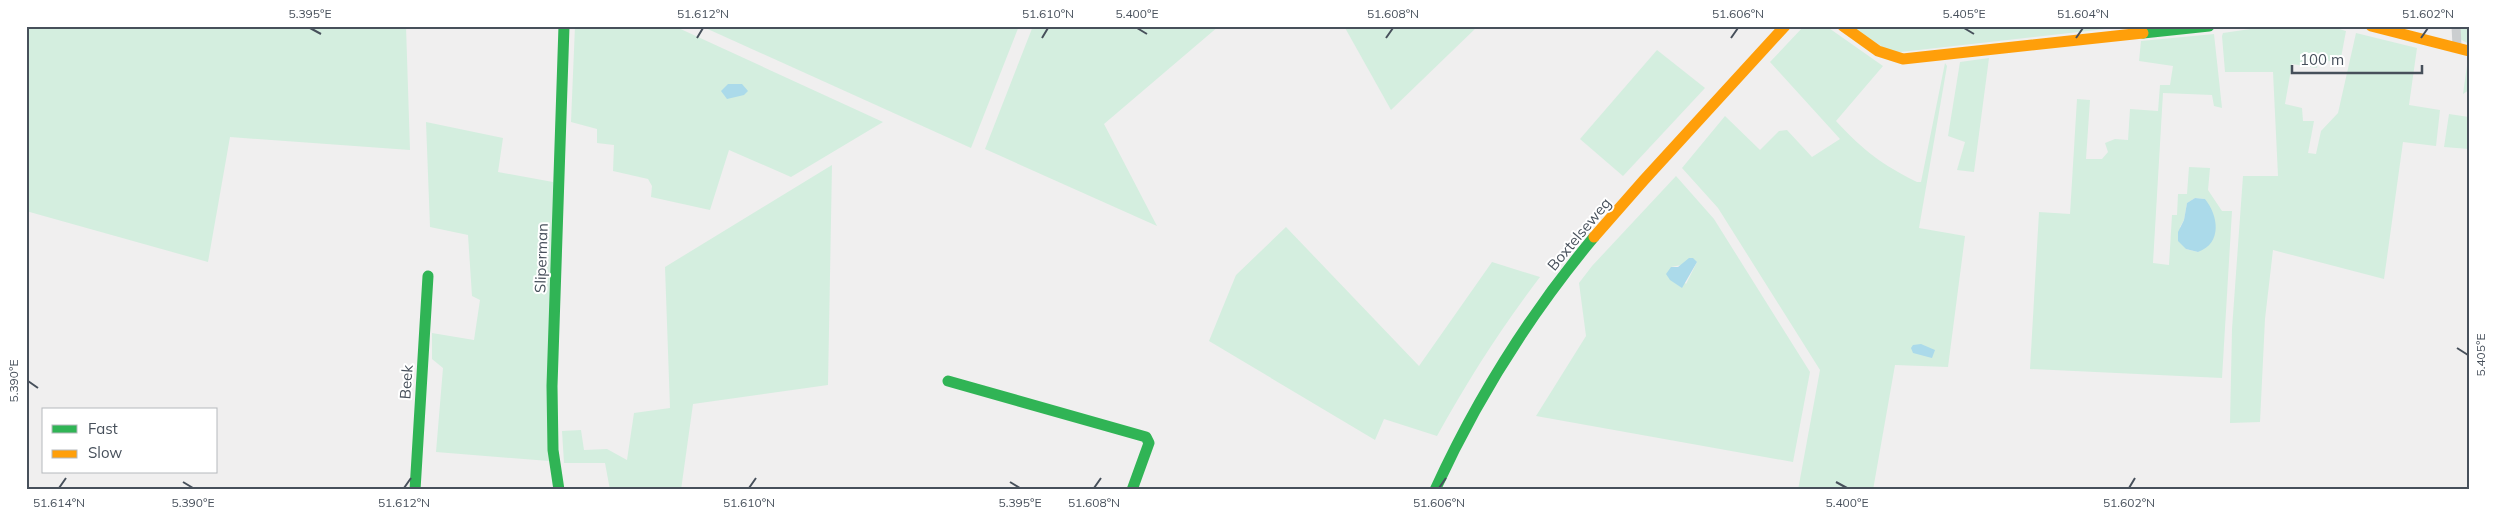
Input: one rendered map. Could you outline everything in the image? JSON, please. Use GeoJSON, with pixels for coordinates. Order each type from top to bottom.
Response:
{"type":"FeatureCollection","features":[{"type":"Feature","properties":{"kind":"street","name":"Sliperman"},"geometry":{"type":"LineString","coordinates":[[559,490],[554,450],[552,386],[564,26]]}},
{"type":"Feature","properties":{"kind":"street","name":"Boxtelseweg"},"geometry":{"type":"LineString","coordinates":[[1435,490],[1484,391],[1514,343],[1566,271],[1604,225],[1785,26]]}},
{"type":"Feature","properties":{"kind":"street"},"geometry":{"type":"LineString","coordinates":[[1843,26],[1877,51],[1888,56],[1903,59],[2209,26]]}},
{"type":"Feature","properties":{"kind":"street"},"geometry":{"type":"LineString","coordinates":[[2371,26],[2457,46],[2469,51]]}},
{"type":"Feature","properties":{"kind":"street"},"geometry":{"type":"LineString","coordinates":[[2456,26],[2457,46]]}},
{"type":"Feature","properties":{"kind":"street","name":"Beek"},"geometry":{"type":"LineString","coordinates":[[415,490],[428,276]]}},
{"type":"Feature","properties":{"kind":"street"},"geometry":{"type":"LineString","coordinates":[[948,381],[1146,437],[1150,443],[1132,490]]}},
{"type":"Feature","properties":{"kind":"green space"},"geometry":{"type":"Polygon","coordinates":[[[26,26],[406,26],[410,150],[230,137],[208,262],[26,211],[26,26]]]}},
{"type":"Feature","properties":{"kind":"green space"},"geometry":{"type":"Polygon","coordinates":[[[575,26],[674,26],[883,122],[791,177],[729,150],[710,210],[651,197],[652,186],[648,179],[613,171],[614,145],[597,143],[597,129],[571,122],[575,26]]]}},
{"type":"Feature","properties":{"kind":"green space"},"geometry":{"type":"Polygon","coordinates":[[[701,26],[1019,26],[971,148],[701,26]]]}},
{"type":"Feature","properties":{"kind":"green space"},"geometry":{"type":"Polygon","coordinates":[[[1033,26],[1219,26],[1104,124],[1157,226],[985,149],[1033,26]]]}},
{"type":"Feature","properties":{"kind":"green space"},"geometry":{"type":"Polygon","coordinates":[[[1344,26],[1478,26],[1391,110],[1344,26]]]}},
{"type":"Feature","properties":{"kind":"green space"},"geometry":{"type":"Polygon","coordinates":[[[1804,26],[1826,26],[1883,66],[1836,121],[1855,141],[1874,156],[1917,182],[1921,182],[1945,63],[1947,66],[1919,228],[1965,236],[1948,367],[1895,365],[1873,490],[1798,490],[1820,370],[1718,208],[1682,168],[1725,116],[1760,150],[1779,131],[1787,130],[1812,157],[1840,139],[1770,62],[1804,26]]]}},
{"type":"Feature","properties":{"kind":"green space"},"geometry":{"type":"Polygon","coordinates":[[[1850,26],[2132,26],[1892,53],[1850,26]]]}},
{"type":"Feature","properties":{"kind":"green space"},"geometry":{"type":"Polygon","coordinates":[[[2271,26],[2329,26],[2346,31],[2340,63],[2318,59],[2317,68],[2292,64],[2285,104],[2302,108],[2303,121],[2314,121],[2308,153],[2316,154],[2321,131],[2338,113],[2356,33],[2417,48],[2409,105],[2440,110],[2436,146],[2403,142],[2384,279],[2273,250],[2265,319],[2260,422],[2230,423],[2232,329],[2243,176],[2278,176],[2273,72],[2225,72],[2222,36],[2223,33],[2271,26]]]}},
{"type":"Feature","properties":{"kind":"green space"},"geometry":{"type":"Polygon","coordinates":[[[2459,26],[2469,26],[2469,44],[2460,39],[2459,26]]]}},
{"type":"Feature","properties":{"kind":"green space"},"geometry":{"type":"Polygon","coordinates":[[[2214,34],[2222,108],[2214,106],[2212,95],[2163,93],[2153,263],[2169,265],[2172,215],[2177,215],[2178,194],[2187,194],[2189,167],[2210,168],[2208,190],[2222,211],[2232,211],[2222,378],[2030,369],[2039,212],[2070,214],[2077,99],[2090,100],[2086,159],[2102,159],[2108,152],[2105,143],[2115,139],[2128,140],[2130,109],[2158,111],[2160,85],[2170,85],[2173,66],[2139,61],[2141,41],[2214,34]],[[2195,198],[2187,203],[2184,220],[2180,227],[2186,249],[2198,252],[2209,244],[2215,233],[2205,199],[2195,198]]]}},
{"type":"Feature","properties":{"kind":"green space"},"geometry":{"type":"Polygon","coordinates":[[[1657,50],[1705,88],[1623,176],[1580,139],[1657,50]]]}},
{"type":"Feature","properties":{"kind":"green space"},"geometry":{"type":"Polygon","coordinates":[[[1989,58],[1974,172],[1957,170],[1965,142],[1948,136],[1960,62],[1989,58]]]}},
{"type":"Feature","properties":{"kind":"green space"},"geometry":{"type":"Polygon","coordinates":[[[2468,58],[2469,90],[2463,94],[2468,58]]]}},
{"type":"Feature","properties":{"kind":"green space"},"geometry":{"type":"Polygon","coordinates":[[[2449,114],[2469,117],[2469,149],[2444,147],[2449,114]]]}},
{"type":"Feature","properties":{"kind":"green space"},"geometry":{"type":"Polygon","coordinates":[[[426,122],[503,138],[498,172],[553,182],[549,461],[436,452],[443,368],[432,359],[432,333],[474,340],[480,300],[472,296],[468,235],[430,227],[426,122]]]}},
{"type":"Feature","properties":{"kind":"green space"},"geometry":{"type":"Polygon","coordinates":[[[832,165],[828,385],[693,404],[681,490],[610,490],[605,463],[564,463],[562,431],[581,430],[584,450],[607,449],[627,460],[634,413],[670,408],[665,267],[832,165]]]}},
{"type":"Feature","properties":{"kind":"green space"},"geometry":{"type":"Polygon","coordinates":[[[1676,176],[1714,219],[1810,372],[1793,462],[1536,416],[1586,336],[1579,283],[1592,266],[1676,176]],[[1697,262],[1671,267],[1686,284],[1697,262]]]}},
{"type":"Feature","properties":{"kind":"green space"},"geometry":{"type":"Polygon","coordinates":[[[1286,227],[1419,366],[1492,262],[1540,277],[1486,355],[1437,436],[1384,419],[1375,440],[1209,341],[1236,275],[1286,227]]]}},
{"type":"Feature","properties":{"kind":"water"},"geometry":{"type":"Polygon","coordinates":[[[728,84],[742,84],[748,91],[744,95],[727,99],[721,91],[728,84]]]}},
{"type":"Feature","properties":{"kind":"water"},"geometry":{"type":"Polygon","coordinates":[[[2195,198],[2205,199],[2213,213],[2216,228],[2211,242],[2206,248],[2198,252],[2186,249],[2178,241],[2178,232],[2184,220],[2187,203],[2195,198]]]}},
{"type":"Feature","properties":{"kind":"water"},"geometry":{"type":"Polygon","coordinates":[[[1689,258],[1693,258],[1697,262],[1682,288],[1670,280],[1666,274],[1671,267],[1678,267],[1689,258]]]}},
{"type":"Feature","properties":{"kind":"water"},"geometry":{"type":"Polygon","coordinates":[[[1921,344],[1935,350],[1932,358],[1913,353],[1911,348],[1913,345],[1921,344]]]}},
{"type":"Feature","properties":{"kind":"traffic: fast"},"geometry":{"type":"LineString","coordinates":[[559,490],[553,450],[552,386],[564,26]]}},
{"type":"Feature","properties":{"kind":"traffic: fast"},"geometry":{"type":"LineString","coordinates":[[2143,33],[2209,26]]}},
{"type":"Feature","properties":{"kind":"traffic: fast"},"geometry":{"type":"LineString","coordinates":[[1435,490],[1468,423],[1506,358],[1548,296],[1594,237]]}},
{"type":"Feature","properties":{"kind":"traffic: fast"},"geometry":{"type":"LineString","coordinates":[[415,490],[428,276]]}},
{"type":"Feature","properties":{"kind":"traffic: fast"},"geometry":{"type":"LineString","coordinates":[[948,381],[1146,437],[1149,443],[1132,490]]}},
{"type":"Feature","properties":{"kind":"traffic: slow"},"geometry":{"type":"LineString","coordinates":[[1594,237],[1785,26]]}},
{"type":"Feature","properties":{"kind":"traffic: slow"},"geometry":{"type":"LineString","coordinates":[[1843,26],[1878,51],[1903,59],[2143,33]]}},
{"type":"Feature","properties":{"kind":"traffic: slow"},"geometry":{"type":"LineString","coordinates":[[2371,26],[2469,51]]}}]}
